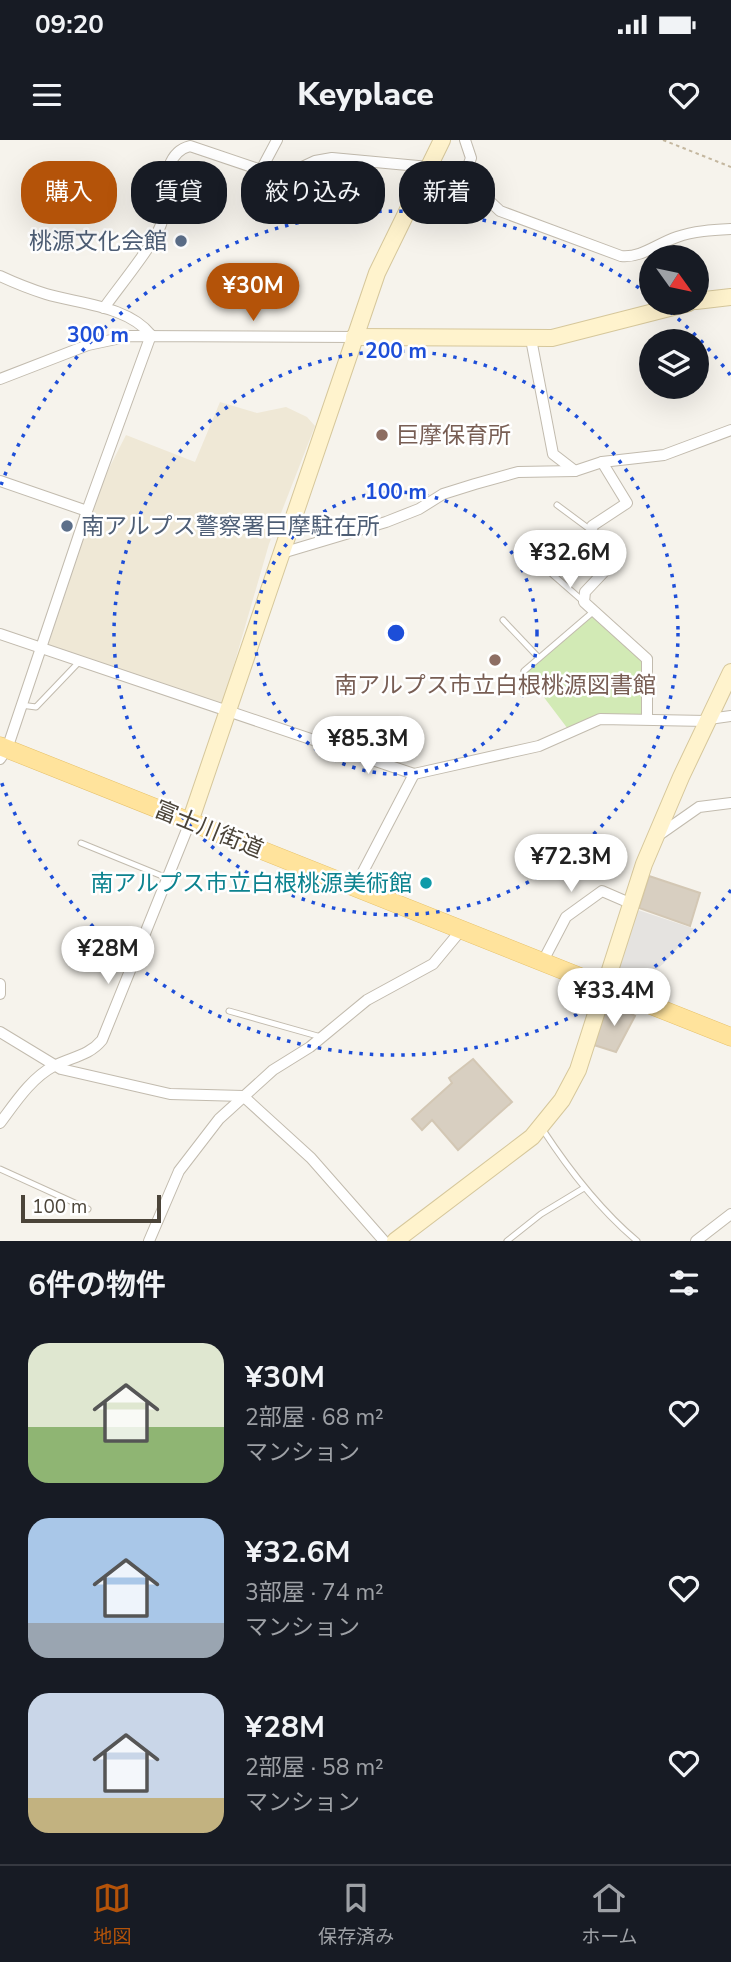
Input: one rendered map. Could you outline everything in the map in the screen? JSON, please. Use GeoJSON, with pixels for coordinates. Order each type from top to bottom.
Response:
{"type":"FeatureCollection","features":[{"type":"Feature","properties":{"kind":"main road","name":"富士川街道"},"geometry":{"type":"LineString","coordinates":[[2,751],[190,822],[731,1037]]}},
{"type":"Feature","properties":{"kind":"street"},"geometry":{"type":"LineString","coordinates":[[266,161],[277,140]]}},
{"type":"Feature","properties":{"kind":"street"},"geometry":{"type":"LineString","coordinates":[[432,161],[442,140]]}},
{"type":"Feature","properties":{"kind":"street"},"geometry":{"type":"LineString","coordinates":[[465,140],[470,161]]}},
{"type":"Feature","properties":{"kind":"street"},"geometry":{"type":"LineString","coordinates":[[104,308],[162,224],[170,160],[179,148],[190,146],[241,163]]}},
{"type":"Feature","properties":{"kind":"street"},"geometry":{"type":"LineString","coordinates":[[313,161],[332,158],[364,161]]}},
{"type":"Feature","properties":{"kind":"street"},"geometry":{"type":"LineString","coordinates":[[495,206],[500,211],[621,256],[635,258],[659,244],[693,233],[731,229]]}},
{"type":"Feature","properties":{"kind":"street"},"geometry":{"type":"LineString","coordinates":[[0,1123],[38,1077],[54,1066],[89,1052],[102,1040],[190,822],[354,337],[377,273],[401,224]]}},
{"type":"Feature","properties":{"kind":"street"},"geometry":{"type":"LineString","coordinates":[[0,276],[47,294],[104,308],[144,326],[151,335]]}},
{"type":"Feature","properties":{"kind":"street"},"geometry":{"type":"LineString","coordinates":[[709,300],[731,297]]}},
{"type":"Feature","properties":{"kind":"street"},"geometry":{"type":"LineString","coordinates":[[0,379],[88,345],[151,335],[261,339],[531,339],[572,335],[645,315]]}},
{"type":"Feature","properties":{"kind":"street"},"geometry":{"type":"LineString","coordinates":[[2,751],[21,705],[151,335]]}},
{"type":"Feature","properties":{"kind":"street"},"geometry":{"type":"LineString","coordinates":[[531,339],[553,454],[575,471]]}},
{"type":"Feature","properties":{"kind":"street"},"geometry":{"type":"LineString","coordinates":[[282,553],[386,522],[419,509],[443,494],[518,472],[575,471],[602,461],[664,455],[731,430]]}},
{"type":"Feature","properties":{"kind":"street"},"geometry":{"type":"LineString","coordinates":[[602,461],[627,503],[592,526],[593,536],[617,558],[585,592],[584,602],[648,659],[647,719]]}},
{"type":"Feature","properties":{"kind":"street"},"geometry":{"type":"LineString","coordinates":[[0,481],[87,511]]}},
{"type":"Feature","properties":{"kind":"street"},"geometry":{"type":"LineString","coordinates":[[0,634],[414,774],[539,746],[600,719],[708,720],[731,716]]}},
{"type":"Feature","properties":{"kind":"street"},"geometry":{"type":"LineString","coordinates":[[395,1241],[512,1154],[541,1128],[562,1100],[578,1070],[656,837],[731,672]]}},
{"type":"Feature","properties":{"kind":"street"},"geometry":{"type":"LineString","coordinates":[[355,887],[414,774]]}},
{"type":"Feature","properties":{"kind":"street"},"geometry":{"type":"LineString","coordinates":[[656,837],[699,807],[731,803]]}},
{"type":"Feature","properties":{"kind":"street"},"geometry":{"type":"LineString","coordinates":[[543,961],[566,917],[602,891],[632,904]]}},
{"type":"Feature","properties":{"kind":"street"},"geometry":{"type":"LineString","coordinates":[[149,1241],[185,1163],[219,1119],[243,1096],[382,989],[420,974],[433,964],[462,929]]}},
{"type":"Feature","properties":{"kind":"street"},"geometry":{"type":"LineString","coordinates":[[0,984],[0,994]]}},
{"type":"Feature","properties":{"kind":"street"},"geometry":{"type":"LineString","coordinates":[[0,1032],[54,1066],[170,1094],[243,1096],[311,1158],[384,1241]]}},
{"type":"Feature","properties":{"kind":"street"},"geometry":{"type":"LineString","coordinates":[[696,1241],[731,1214]]}},
{"type":"Feature","properties":{"kind":"lane"},"geometry":{"type":"LineString","coordinates":[[557,506],[592,531]]}},
{"type":"Feature","properties":{"kind":"lane"},"geometry":{"type":"LineString","coordinates":[[544,567],[584,602]]}},
{"type":"Feature","properties":{"kind":"lane"},"geometry":{"type":"LineString","coordinates":[[524,671],[594,611]]}},
{"type":"Feature","properties":{"kind":"lane"},"geometry":{"type":"LineString","coordinates":[[503,620],[539,658]]}},
{"type":"Feature","properties":{"kind":"lane"},"geometry":{"type":"LineString","coordinates":[[21,705],[36,707],[79,662]]}},
{"type":"Feature","properties":{"kind":"lane"},"geometry":{"type":"LineString","coordinates":[[81,843],[167,878]]}},
{"type":"Feature","properties":{"kind":"lane"},"geometry":{"type":"LineString","coordinates":[[229,1011],[321,1037]]}},
{"type":"Feature","properties":{"kind":"lane"},"geometry":{"type":"LineString","coordinates":[[541,1128],[584,1188],[637,1241]]}},
{"type":"Feature","properties":{"kind":"lane"},"geometry":{"type":"LineString","coordinates":[[0,1169],[88,1209]]}},
{"type":"Feature","properties":{"kind":"lane"},"geometry":{"type":"LineString","coordinates":[[507,1241],[541,1214],[584,1188]]}},
{"type":"Feature","properties":{"kind":"path"},"geometry":{"type":"LineString","coordinates":[[663,140],[731,167]]}},
{"type":"Feature","properties":{"kind":"shaded area"},"geometry":{"type":"Polygon","coordinates":[[[220,402],[257,413],[286,407],[307,417],[315,426],[269,544],[222,706],[48,645],[103,480],[126,435],[195,462],[220,402]]]}},
{"type":"Feature","properties":{"kind":"shaded area"},"geometry":{"type":"Polygon","coordinates":[[[635,909],[695,929],[663,964],[632,988],[613,976],[635,909]]]}},
{"type":"Feature","properties":{"kind":"green space"},"geometry":{"type":"Polygon","coordinates":[[[594,611],[647,659],[647,719],[600,719],[571,733],[524,671],[594,611]]]}},
{"type":"Feature","properties":{"kind":"building"},"geometry":{"type":"Polygon","coordinates":[[[649,876],[700,893],[690,926],[639,908],[649,876]]]}},
{"type":"Feature","properties":{"kind":"building"},"geometry":{"type":"Polygon","coordinates":[[[617,1006],[635,1016],[616,1052],[594,1045],[602,1021],[600,1019],[605,1011],[617,1006]]]}},
{"type":"Feature","properties":{"kind":"building"},"geometry":{"type":"Polygon","coordinates":[[[473,1059],[512,1102],[458,1150],[432,1120],[422,1130],[412,1119],[452,1083],[449,1078],[473,1059]]]}},
{"type":"Feature","properties":{"kind":"place","name":"桃源文化会館"},"geometry":{"type":"Point","coordinates":[181,241]}},
{"type":"Feature","properties":{"kind":"place","name":"巨摩保育所"},"geometry":{"type":"Point","coordinates":[382,435]}},
{"type":"Feature","properties":{"kind":"place","name":"南アルプス警察署巨摩駐在所"},"geometry":{"type":"Point","coordinates":[67,526]}},
{"type":"Feature","properties":{"kind":"place","name":"南アルプス市立白根桃源図書館"},"geometry":{"type":"Point","coordinates":[495,660]}},
{"type":"Feature","properties":{"kind":"place","name":"南アルプス市立白根桃源美術館"},"geometry":{"type":"Point","coordinates":[426,883]}}]}
